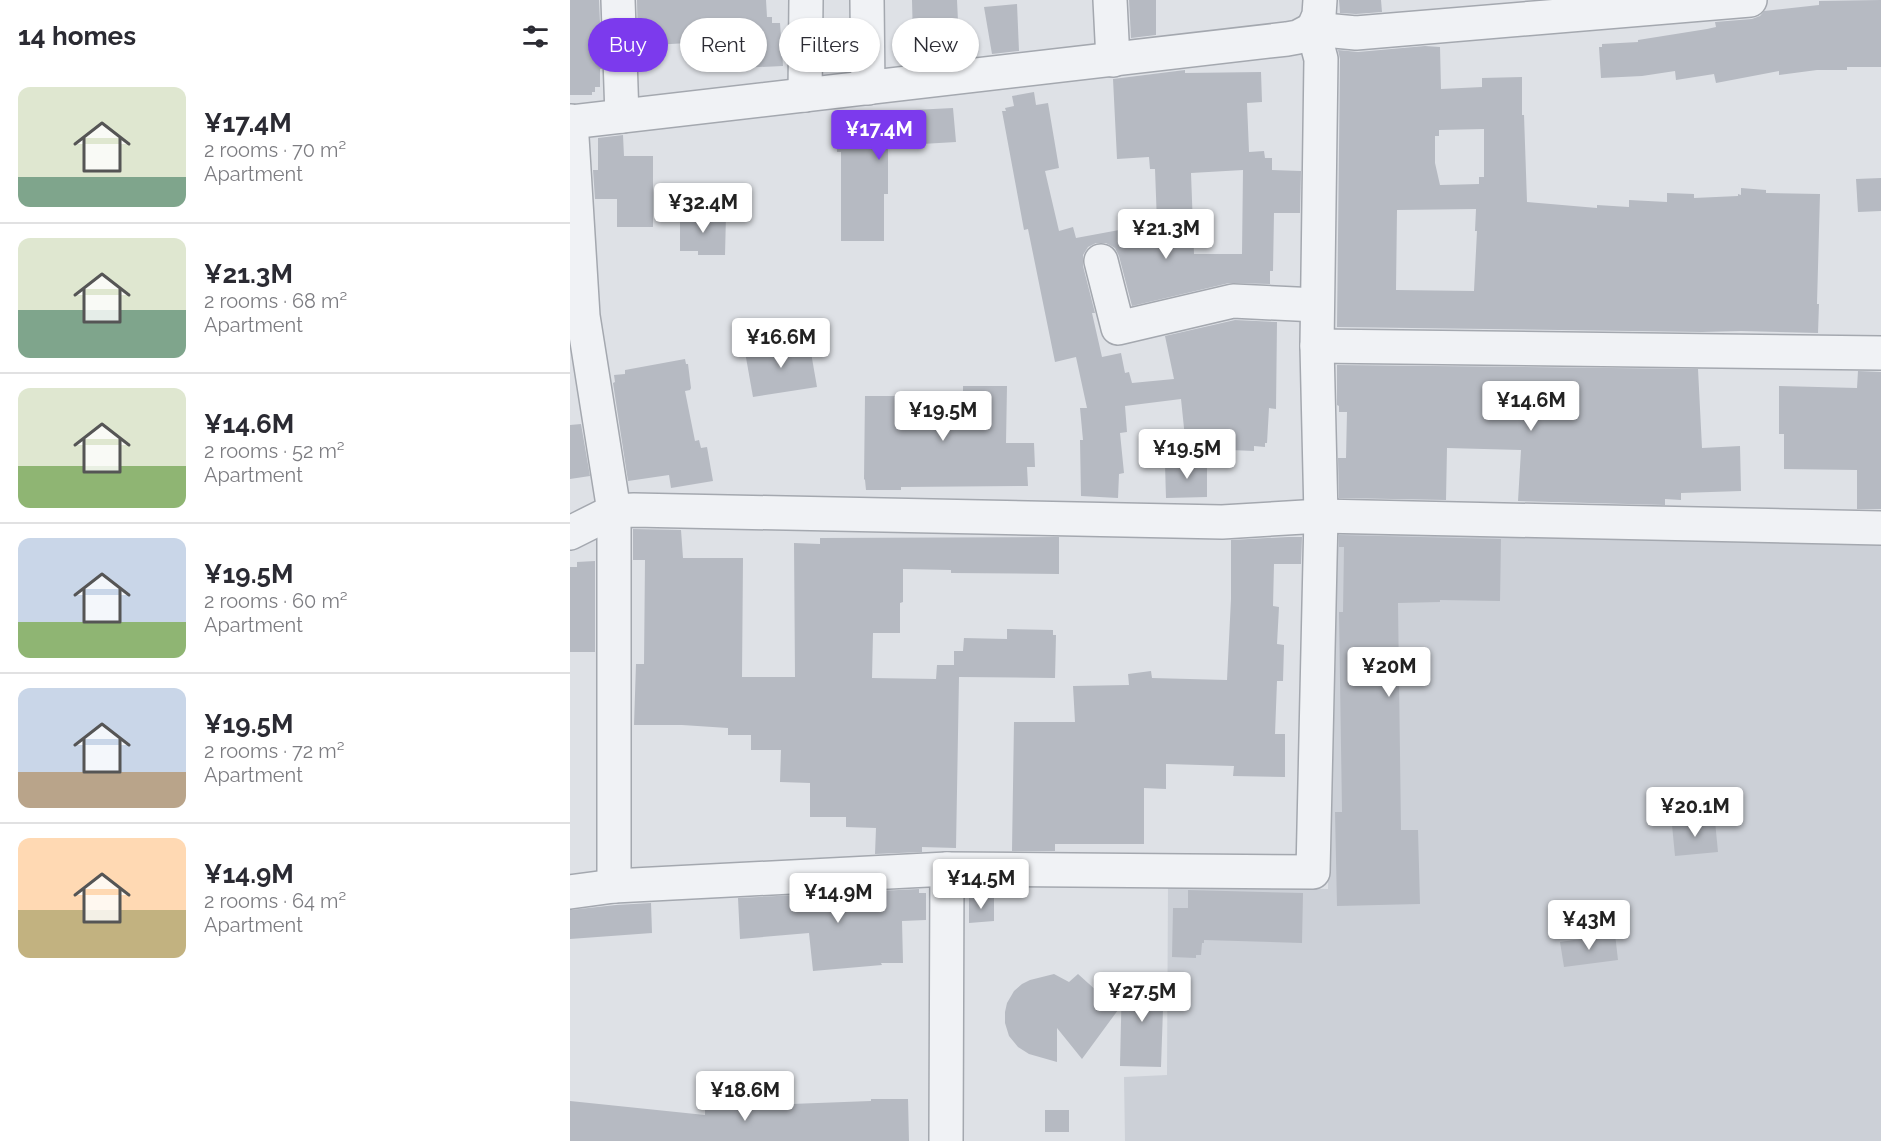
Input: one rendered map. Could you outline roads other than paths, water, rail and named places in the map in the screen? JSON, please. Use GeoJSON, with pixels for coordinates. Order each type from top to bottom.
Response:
{"type":"FeatureCollection","features":[{"type":"Feature","properties":{"kind":"street"},"geometry":{"type":"LineString","coordinates":[[618,0],[622,116]]}},
{"type":"Feature","properties":{"kind":"street"},"geometry":{"type":"LineString","coordinates":[[805,95],[806,0]]}},
{"type":"Feature","properties":{"kind":"street"},"geometry":{"type":"LineString","coordinates":[[867,0],[868,88]]}},
{"type":"Feature","properties":{"kind":"street"},"geometry":{"type":"LineString","coordinates":[[1110,0],[1113,60]]}},
{"type":"Feature","properties":{"kind":"street"},"geometry":{"type":"LineString","coordinates":[[1316,15],[1356,33],[1750,0]]}},
{"type":"Feature","properties":{"kind":"street"},"geometry":{"type":"LineString","coordinates":[[614,886],[614,511],[584,316],[571,122],[1287,39],[1298,37],[1316,15]]}},
{"type":"Feature","properties":{"kind":"street"},"geometry":{"type":"LineString","coordinates":[[570,892],[614,886],[947,868],[1313,872],[1321,516],[1317,305],[1322,59],[1316,15]]}},
{"type":"Feature","properties":{"kind":"street"},"geometry":{"type":"LineString","coordinates":[[1101,261],[1118,328],[1233,301],[1317,305]]}},
{"type":"Feature","properties":{"kind":"street"},"geometry":{"type":"LineString","coordinates":[[1317,346],[1881,353]]}},
{"type":"Feature","properties":{"kind":"street"},"geometry":{"type":"LineString","coordinates":[[570,533],[614,511],[1222,522],[1321,516],[1881,528]]}},
{"type":"Feature","properties":{"kind":"street"},"geometry":{"type":"LineString","coordinates":[[946,1141],[947,868]]}}]}
